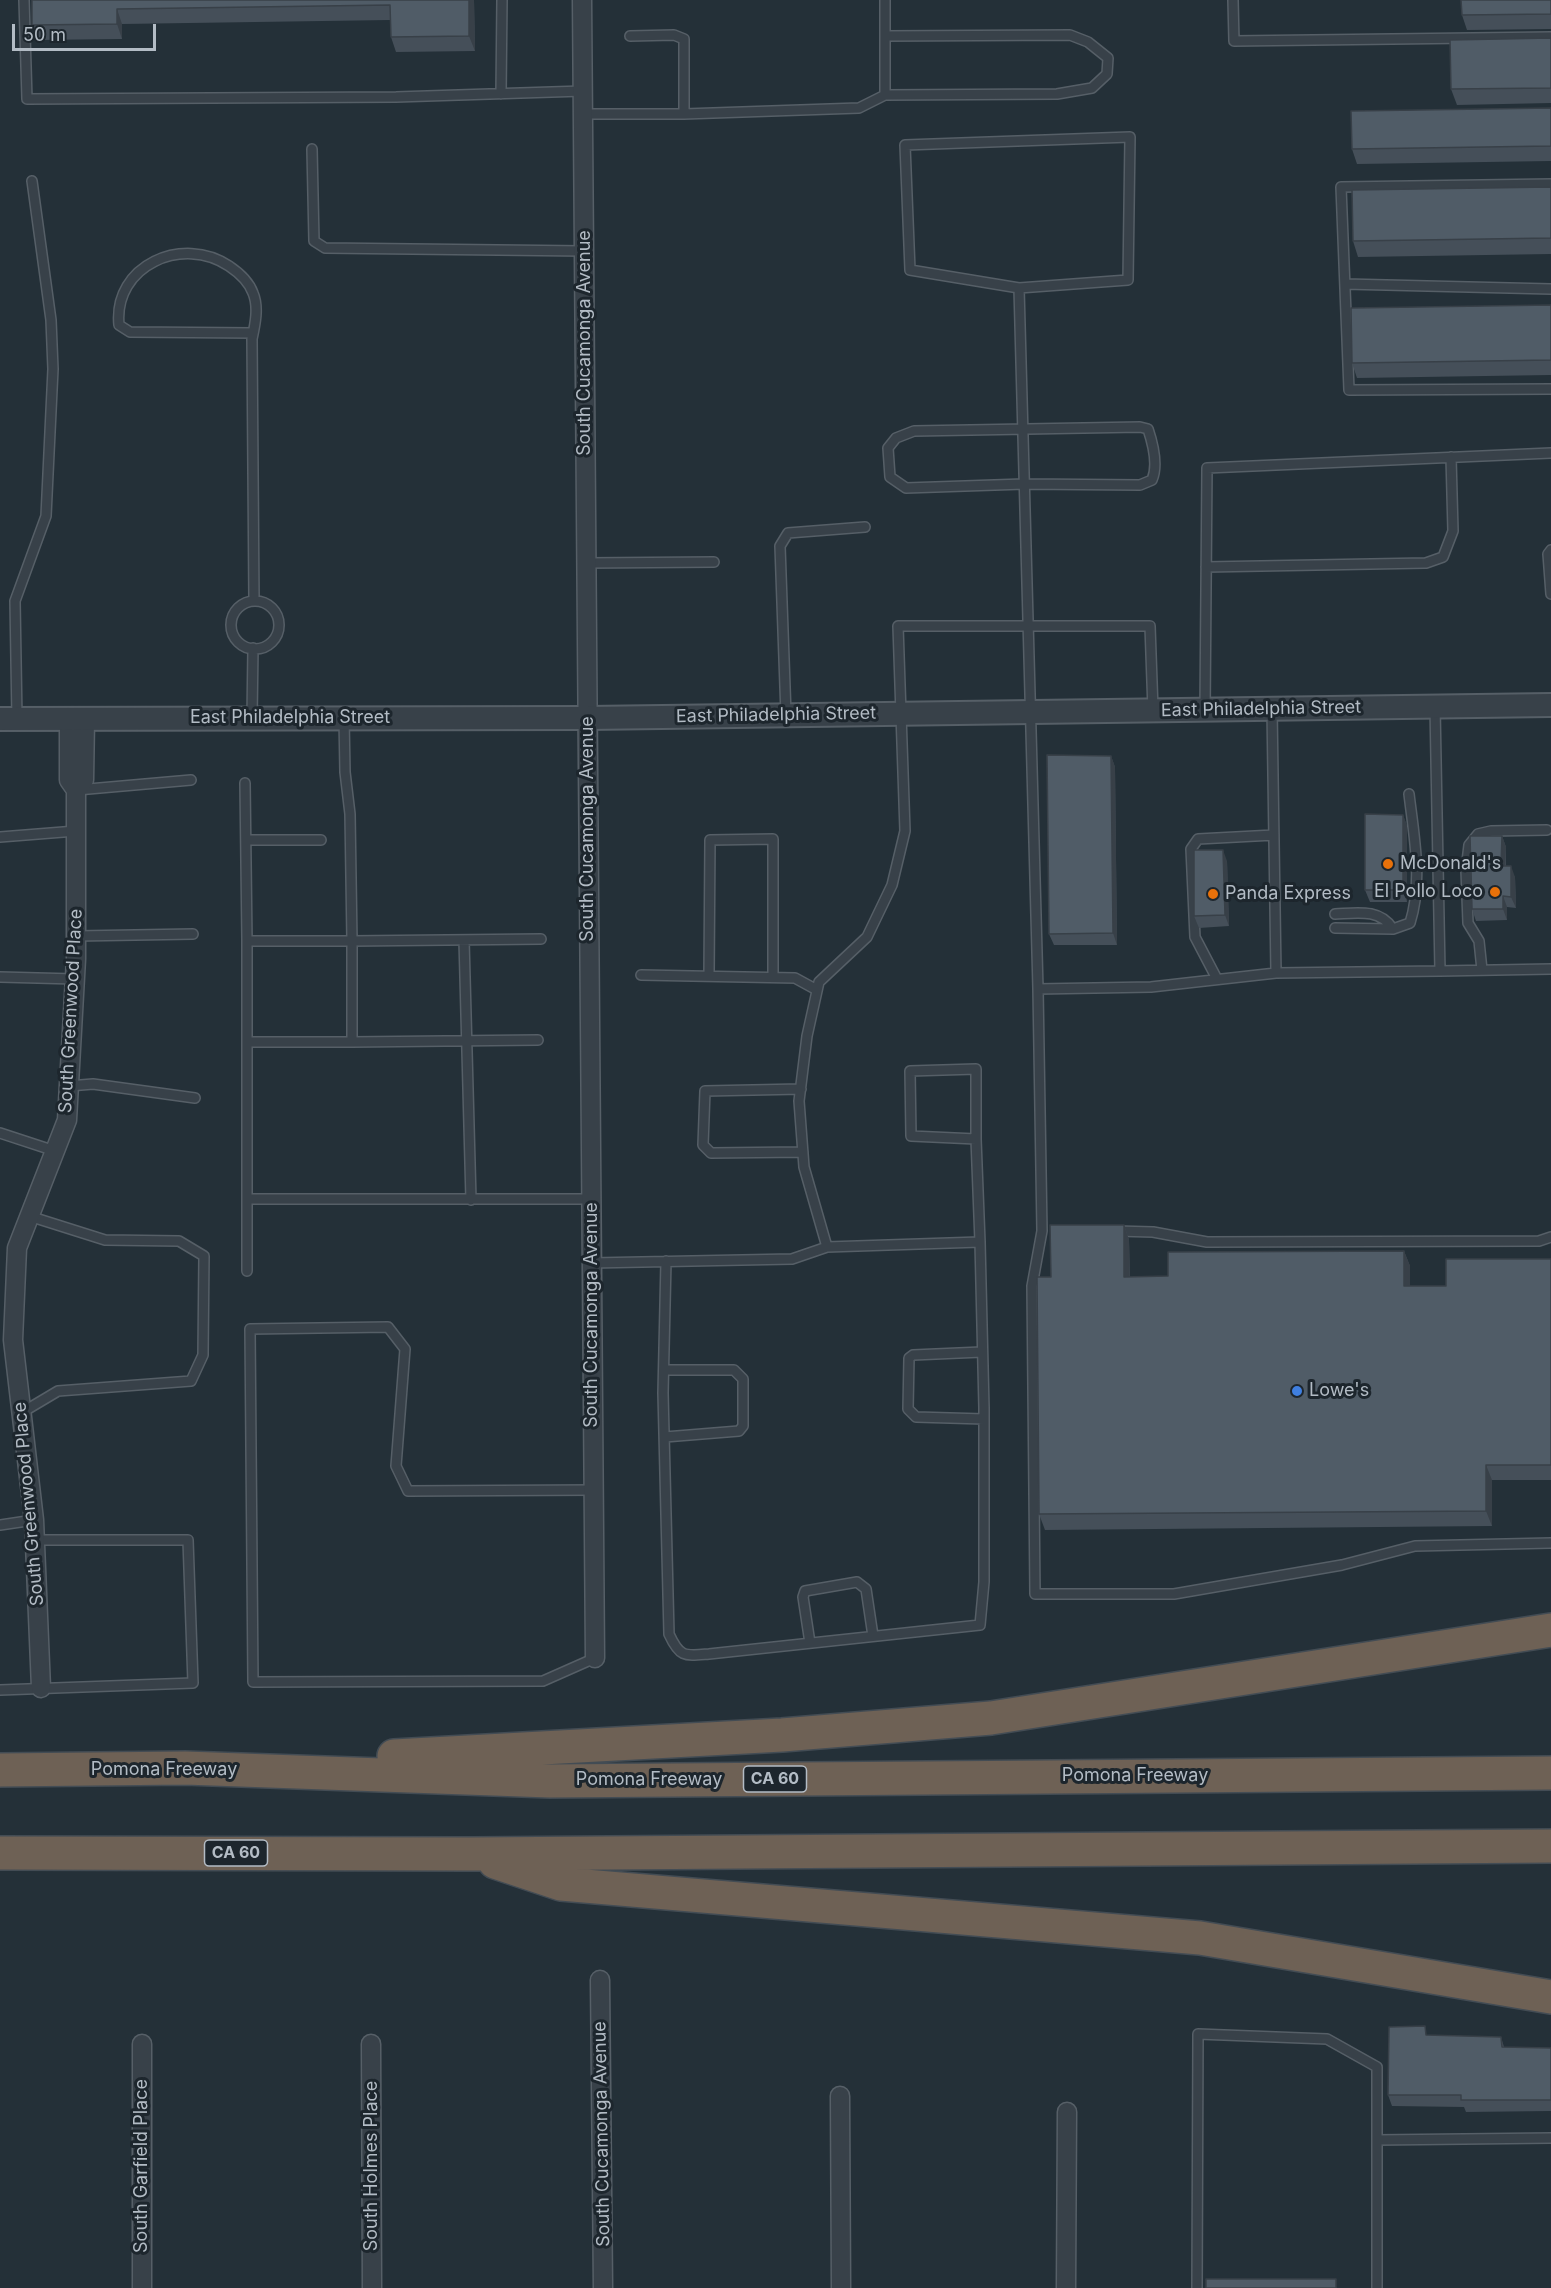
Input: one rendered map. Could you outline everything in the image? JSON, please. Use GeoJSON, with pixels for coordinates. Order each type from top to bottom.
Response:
{"type":"FeatureCollection","features":[{"type":"Feature","properties":{"kind":"highway"},"geometry":{"type":"LineString","coordinates":[[185,1768],[782,1736],[991,1718],[1551,1630]]}},
{"type":"Feature","properties":{"kind":"highway","name":"Pomona Freeway"},"geometry":{"type":"LineString","coordinates":[[0,1770],[185,1768],[550,1781],[1551,1773]]}},
{"type":"Feature","properties":{"kind":"highway","name":"CA 60"},"geometry":{"type":"LineString","coordinates":[[0,1853],[471,1854],[1551,1846]]}},
{"type":"Feature","properties":{"kind":"highway"},"geometry":{"type":"LineString","coordinates":[[471,1854],[561,1884],[1200,1938],[1551,1997]]}},
{"type":"Feature","properties":{"kind":"street","name":"South Cucamonga Avenue"},"geometry":{"type":"LineString","coordinates":[[582,0],[595,1658]]}},
{"type":"Feature","properties":{"kind":"street","name":"East Philadelphia Street"},"geometry":{"type":"LineString","coordinates":[[8,719],[588,718],[1551,705]]}},
{"type":"Feature","properties":{"kind":"street","name":"South Greenwood Place"},"geometry":{"type":"LineString","coordinates":[[41,1688],[34,1521],[13,1328],[17,1248],[67,1120],[77,936],[76,790],[69,780],[77,719]]}},
{"type":"Feature","properties":{"kind":"street","name":"South Cucamonga Avenue"},"geometry":{"type":"LineString","coordinates":[[600,1980],[603,2288]]}},
{"type":"Feature","properties":{"kind":"street","name":"South Garfield Place"},"geometry":{"type":"LineString","coordinates":[[142,2044],[142,2288]]}},
{"type":"Feature","properties":{"kind":"street","name":"South Holmes Place"},"geometry":{"type":"LineString","coordinates":[[371,2044],[372,2288]]}},
{"type":"Feature","properties":{"kind":"street"},"geometry":{"type":"LineString","coordinates":[[840,2096],[841,2288]]}},
{"type":"Feature","properties":{"kind":"street"},"geometry":{"type":"LineString","coordinates":[[1066,2288],[1067,2112]]}},
{"type":"Feature","properties":{"kind":"lane"},"geometry":{"type":"LineString","coordinates":[[24,0],[27,99],[583,92]]}},
{"type":"Feature","properties":{"kind":"lane"},"geometry":{"type":"LineString","coordinates":[[501,94],[502,0]]}},
{"type":"Feature","properties":{"kind":"lane"},"geometry":{"type":"LineString","coordinates":[[885,0],[885,95]]}},
{"type":"Feature","properties":{"kind":"lane"},"geometry":{"type":"LineString","coordinates":[[1233,0],[1234,41],[1551,37]]}},
{"type":"Feature","properties":{"kind":"lane"},"geometry":{"type":"LineString","coordinates":[[630,36],[674,34],[684,39],[684,114]]}},
{"type":"Feature","properties":{"kind":"lane"},"geometry":{"type":"LineString","coordinates":[[583,114],[684,114],[859,108],[885,95],[1058,94],[1092,88],[1107,74],[1108,58],[1088,42],[1070,35],[885,36]]}},
{"type":"Feature","properties":{"kind":"lane"},"geometry":{"type":"LineString","coordinates":[[1130,137],[1128,280],[1019,288],[910,270],[905,145],[1130,137]]}},
{"type":"Feature","properties":{"kind":"lane"},"geometry":{"type":"LineString","coordinates":[[312,149],[314,241],[325,248],[584,251]]}},
{"type":"Feature","properties":{"kind":"lane"},"geometry":{"type":"LineString","coordinates":[[8,719],[15,601],[46,516],[53,369],[51,320],[32,181]]}},
{"type":"Feature","properties":{"kind":"lane"},"geometry":{"type":"LineString","coordinates":[[1551,184],[1341,187],[1349,390],[1551,389]]}},
{"type":"Feature","properties":{"kind":"lane"},"geometry":{"type":"LineString","coordinates":[[253,333],[130,332],[119,325],[118,311],[126,288],[142,268],[170,255],[195,252],[218,258],[239,273],[253,293],[256,317],[253,333],[254,601]]}},
{"type":"Feature","properties":{"kind":"lane"},"geometry":{"type":"LineString","coordinates":[[1345,284],[1551,289]]}},
{"type":"Feature","properties":{"kind":"lane"},"geometry":{"type":"LineString","coordinates":[[1019,288],[1038,989],[1042,1231],[1032,1286],[1035,1594],[1174,1594],[1342,1565],[1415,1546],[1551,1543]]}},
{"type":"Feature","properties":{"kind":"lane"},"geometry":{"type":"LineString","coordinates":[[1023,429],[1148,429],[1152,443],[1154,475],[1152,480],[1140,485],[1024,484],[906,488],[890,477],[887,463],[888,448],[896,438],[914,431],[1023,429]]}},
{"type":"Feature","properties":{"kind":"lane"},"geometry":{"type":"LineString","coordinates":[[1205,710],[1208,468],[1551,453]]}},
{"type":"Feature","properties":{"kind":"lane"},"geometry":{"type":"LineString","coordinates":[[1206,567],[1426,563],[1443,557],[1453,531],[1451,458]]}},
{"type":"Feature","properties":{"kind":"lane"},"geometry":{"type":"LineString","coordinates":[[786,715],[780,546],[783,537],[788,533],[865,527]]}},
{"type":"Feature","properties":{"kind":"lane"},"geometry":{"type":"LineString","coordinates":[[1551,550],[1548,554],[1551,594]]}},
{"type":"Feature","properties":{"kind":"lane"},"geometry":{"type":"LineString","coordinates":[[587,563],[714,562]]}},
{"type":"Feature","properties":{"kind":"lane"},"geometry":{"type":"LineString","coordinates":[[254,601],[266,603],[273,608],[279,623],[274,639],[269,644],[253,648],[246,647],[234,637],[231,622],[237,608],[254,601]]}},
{"type":"Feature","properties":{"kind":"lane"},"geometry":{"type":"LineString","coordinates":[[827,1247],[804,1167],[801,1089],[807,1036],[819,982],[867,937],[892,885],[905,831],[898,626],[1150,626],[1153,710]]}},
{"type":"Feature","properties":{"kind":"lane"},"geometry":{"type":"LineString","coordinates":[[252,718],[253,648]]}},
{"type":"Feature","properties":{"kind":"lane"},"geometry":{"type":"LineString","coordinates":[[1435,707],[1440,971]]}},
{"type":"Feature","properties":{"kind":"lane"},"geometry":{"type":"LineString","coordinates":[[1272,709],[1276,974]]}},
{"type":"Feature","properties":{"kind":"lane"},"geometry":{"type":"LineString","coordinates":[[344,718],[345,772],[350,814],[352,1042]]}},
{"type":"Feature","properties":{"kind":"lane"},"geometry":{"type":"LineString","coordinates":[[76,790],[191,780]]}},
{"type":"Feature","properties":{"kind":"lane"},"geometry":{"type":"LineString","coordinates":[[245,783],[247,1271]]}},
{"type":"Feature","properties":{"kind":"lane"},"geometry":{"type":"LineString","coordinates":[[1335,928],[1393,929],[1410,923],[1415,909],[1417,874],[1409,794]]}},
{"type":"Feature","properties":{"kind":"lane"},"geometry":{"type":"LineString","coordinates":[[1482,970],[1479,941],[1468,923],[1466,870],[1469,845],[1478,834],[1491,831],[1547,830]]}},
{"type":"Feature","properties":{"kind":"lane"},"geometry":{"type":"LineString","coordinates":[[0,837],[76,831]]}},
{"type":"Feature","properties":{"kind":"lane"},"geometry":{"type":"LineString","coordinates":[[1217,979],[1195,937],[1191,849],[1198,839],[1274,835]]}},
{"type":"Feature","properties":{"kind":"lane"},"geometry":{"type":"LineString","coordinates":[[709,975],[710,840],[772,839],[773,977]]}},
{"type":"Feature","properties":{"kind":"lane"},"geometry":{"type":"LineString","coordinates":[[246,840],[321,840]]}},
{"type":"Feature","properties":{"kind":"lane"},"geometry":{"type":"LineString","coordinates":[[1335,914],[1367,912],[1380,916],[1393,929]]}},
{"type":"Feature","properties":{"kind":"lane"},"geometry":{"type":"LineString","coordinates":[[77,936],[193,934]]}},
{"type":"Feature","properties":{"kind":"lane"},"geometry":{"type":"LineString","coordinates":[[247,940],[541,939]]}},
{"type":"Feature","properties":{"kind":"lane"},"geometry":{"type":"LineString","coordinates":[[464,940],[471,1200]]}},
{"type":"Feature","properties":{"kind":"lane"},"geometry":{"type":"LineString","coordinates":[[1038,989],[1151,987],[1276,974],[1551,969]]}},
{"type":"Feature","properties":{"kind":"lane"},"geometry":{"type":"LineString","coordinates":[[641,975],[795,978],[817,990]]}},
{"type":"Feature","properties":{"kind":"lane"},"geometry":{"type":"LineString","coordinates":[[0,977],[75,979]]}},
{"type":"Feature","properties":{"kind":"lane"},"geometry":{"type":"LineString","coordinates":[[247,1042],[538,1040]]}},
{"type":"Feature","properties":{"kind":"lane"},"geometry":{"type":"LineString","coordinates":[[666,1261],[664,1370],[669,1634],[676,1650],[687,1656],[980,1625],[984,1582],[984,1419],[976,1069],[910,1071],[911,1136],[976,1140]]}},
{"type":"Feature","properties":{"kind":"lane"},"geometry":{"type":"LineString","coordinates":[[69,1086],[93,1084],[195,1098]]}},
{"type":"Feature","properties":{"kind":"lane"},"geometry":{"type":"LineString","coordinates":[[801,1089],[705,1090],[703,1145],[711,1153],[803,1152]]}},
{"type":"Feature","properties":{"kind":"lane"},"geometry":{"type":"LineString","coordinates":[[0,1133],[55,1151]]}},
{"type":"Feature","properties":{"kind":"lane"},"geometry":{"type":"LineString","coordinates":[[247,1199],[591,1199]]}},
{"type":"Feature","properties":{"kind":"lane"},"geometry":{"type":"LineString","coordinates":[[21,1413],[58,1391],[191,1381],[203,1355],[204,1256],[179,1241],[105,1240],[29,1216]]}},
{"type":"Feature","properties":{"kind":"lane"},"geometry":{"type":"LineString","coordinates":[[1042,1231],[1053,1231]]}},
{"type":"Feature","properties":{"kind":"lane"},"geometry":{"type":"LineString","coordinates":[[1107,1231],[1153,1232],[1207,1242],[1539,1241],[1551,1237]]}},
{"type":"Feature","properties":{"kind":"lane"},"geometry":{"type":"LineString","coordinates":[[592,1263],[792,1259],[827,1247],[980,1242]]}},
{"type":"Feature","properties":{"kind":"lane"},"geometry":{"type":"LineString","coordinates":[[594,1490],[408,1491],[396,1466],[405,1349],[388,1327],[250,1329],[253,1682],[543,1681],[595,1658]]}},
{"type":"Feature","properties":{"kind":"lane"},"geometry":{"type":"LineString","coordinates":[[982,1352],[913,1355],[909,1358],[908,1409],[916,1417],[984,1419]]}},
{"type":"Feature","properties":{"kind":"lane"},"geometry":{"type":"LineString","coordinates":[[664,1370],[734,1370],[744,1379],[743,1426],[739,1431],[665,1437]]}},
{"type":"Feature","properties":{"kind":"lane"},"geometry":{"type":"LineString","coordinates":[[0,1525],[34,1521]]}},
{"type":"Feature","properties":{"kind":"lane"},"geometry":{"type":"LineString","coordinates":[[0,1690],[193,1683],[188,1540],[35,1540]]}},
{"type":"Feature","properties":{"kind":"lane"},"geometry":{"type":"LineString","coordinates":[[810,1643],[803,1597],[805,1591],[857,1582],[866,1589],[873,1636]]}},
{"type":"Feature","properties":{"kind":"lane"},"geometry":{"type":"LineString","coordinates":[[1197,2288],[1198,2034],[1327,2039],[1377,2067],[1377,2288]]}},
{"type":"Feature","properties":{"kind":"lane"},"geometry":{"type":"LineString","coordinates":[[1377,2140],[1551,2138]]}},
{"type":"Feature","properties":{"kind":"building"},"geometry":{"type":"Polygon","coordinates":[[[32,0],[469,0],[469,36],[391,37],[390,5],[117,9],[117,24],[32,25],[32,0]]]}},
{"type":"Feature","properties":{"kind":"building"},"geometry":{"type":"Polygon","coordinates":[[[1461,0],[1551,0],[1551,14],[1462,15],[1461,0]]]}},
{"type":"Feature","properties":{"kind":"building"},"geometry":{"type":"Polygon","coordinates":[[[1551,38],[1551,88],[1451,89],[1450,40],[1551,38]]]}},
{"type":"Feature","properties":{"kind":"building"},"geometry":{"type":"Polygon","coordinates":[[[1551,108],[1551,146],[1352,149],[1351,111],[1551,108]]]}},
{"type":"Feature","properties":{"kind":"building"},"geometry":{"type":"Polygon","coordinates":[[[1551,187],[1551,238],[1353,241],[1352,190],[1551,187]]]}},
{"type":"Feature","properties":{"kind":"building"},"geometry":{"type":"Polygon","coordinates":[[[1551,305],[1551,360],[1352,363],[1351,308],[1551,305]]]}},
{"type":"Feature","properties":{"kind":"building"},"geometry":{"type":"Polygon","coordinates":[[[1047,755],[1111,756],[1113,933],[1049,934],[1047,755]]]}},
{"type":"Feature","properties":{"kind":"building","name":"McDonald's"},"geometry":{"type":"Polygon","coordinates":[[[1365,814],[1403,815],[1403,890],[1365,890],[1365,814]]]}},
{"type":"Feature","properties":{"kind":"building","name":"El Pollo Loco"},"geometry":{"type":"Polygon","coordinates":[[[1470,836],[1502,836],[1501,866],[1511,866],[1511,897],[1503,896],[1503,909],[1472,909],[1470,836]]]}},
{"type":"Feature","properties":{"kind":"building","name":"Panda Express"},"geometry":{"type":"Polygon","coordinates":[[[1194,850],[1223,850],[1225,915],[1194,916],[1194,850]]]}},
{"type":"Feature","properties":{"kind":"building","name":"Lowe's"},"geometry":{"type":"Polygon","coordinates":[[[1050,1225],[1124,1225],[1124,1277],[1168,1276],[1168,1252],[1404,1251],[1404,1286],[1446,1286],[1446,1259],[1551,1259],[1551,1465],[1486,1465],[1486,1511],[1039,1514],[1037,1277],[1051,1277],[1050,1225]]]}},
{"type":"Feature","properties":{"kind":"building"},"geometry":{"type":"Polygon","coordinates":[[[1425,2026],[1426,2035],[1501,2037],[1502,2047],[1551,2048],[1551,2100],[1461,2100],[1461,2095],[1388,2095],[1389,2027],[1425,2026]]]}},
{"type":"Feature","properties":{"kind":"building"},"geometry":{"type":"Polygon","coordinates":[[[1206,2279],[1336,2279],[1336,2288],[1206,2288],[1206,2279]]]}},
{"type":"Feature","properties":{"kind":"place","name":"McDonald's"},"geometry":{"type":"Point","coordinates":[1388,864]}},
{"type":"Feature","properties":{"kind":"place","name":"El Pollo Loco"},"geometry":{"type":"Point","coordinates":[1495,892]}},
{"type":"Feature","properties":{"kind":"place","name":"Panda Express"},"geometry":{"type":"Point","coordinates":[1213,894]}},
{"type":"Feature","properties":{"kind":"place","name":"Lowe's"},"geometry":{"type":"Point","coordinates":[1297,1391]}}]}
